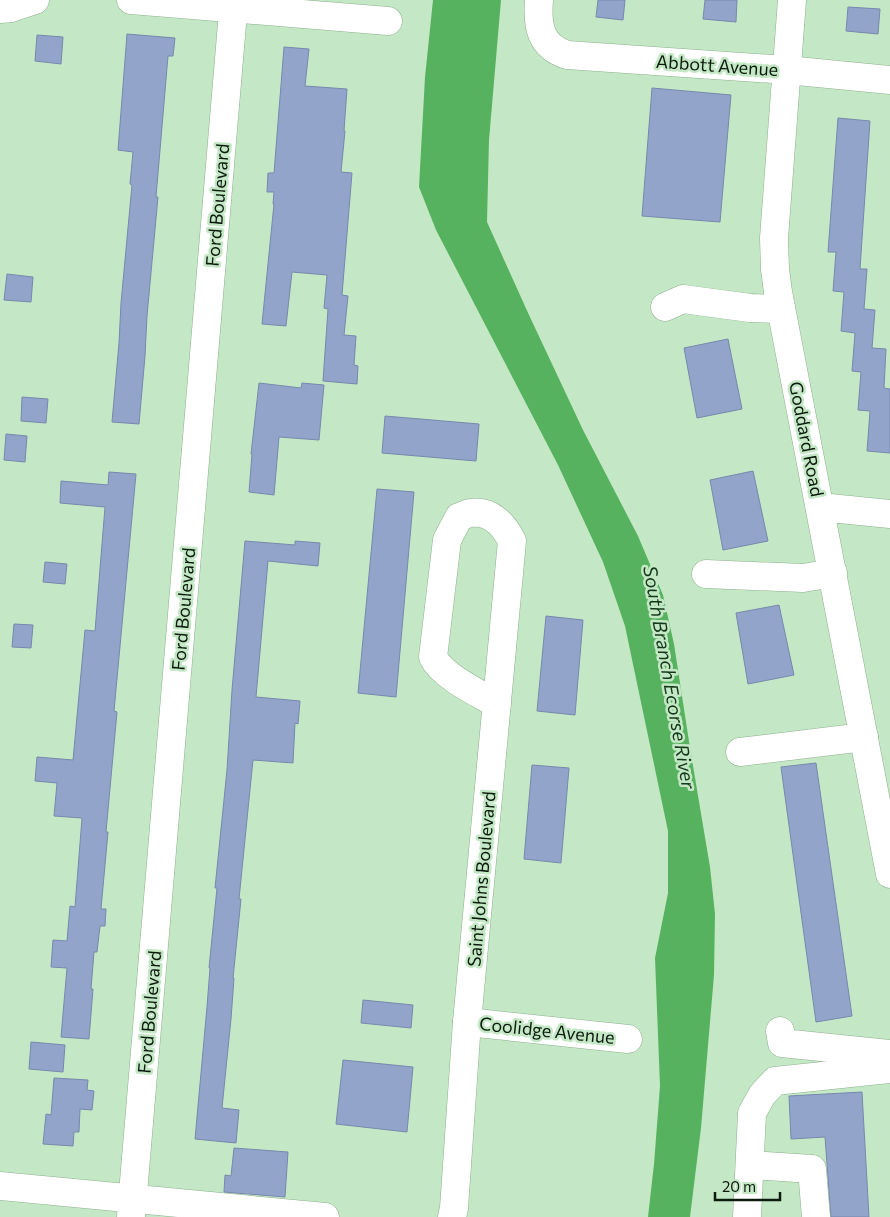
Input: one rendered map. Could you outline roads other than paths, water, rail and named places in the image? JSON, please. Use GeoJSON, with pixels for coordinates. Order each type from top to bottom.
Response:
{"type":"FeatureCollection","features":[{"type":"Feature","properties":{"kind":"street"},"geometry":{"type":"LineString","coordinates":[[0,9],[11,8],[35,0]]}},
{"type":"Feature","properties":{"kind":"street"},"geometry":{"type":"LineString","coordinates":[[131,0],[234,4],[388,21]]}},
{"type":"Feature","properties":{"kind":"street","name":"Abbott Avenue"},"geometry":{"type":"LineString","coordinates":[[539,0],[538,17],[540,30],[547,43],[559,52],[567,55],[787,70],[890,80]]}},
{"type":"Feature","properties":{"kind":"street","name":"Goddard Road"},"geometry":{"type":"LineString","coordinates":[[792,0],[774,238],[775,269],[781,309],[864,737],[882,784],[890,874]]}},
{"type":"Feature","properties":{"kind":"street","name":"Ford Boulevard"},"geometry":{"type":"LineString","coordinates":[[132,1208],[234,4]]}},
{"type":"Feature","properties":{"kind":"street"},"geometry":{"type":"LineString","coordinates":[[665,307],[683,299],[750,308],[781,309]]}},
{"type":"Feature","properties":{"kind":"street"},"geometry":{"type":"LineString","coordinates":[[820,507],[890,514]]}},
{"type":"Feature","properties":{"kind":"street","name":"Saint Johns Boulevard"},"geometry":{"type":"LineString","coordinates":[[452,1217],[467,1022],[497,704],[512,542],[506,530],[497,519],[484,513],[472,513],[459,517],[447,540],[433,657],[436,664],[448,675],[497,704]]}},
{"type":"Feature","properties":{"kind":"street"},"geometry":{"type":"LineString","coordinates":[[706,574],[803,578],[833,573]]}},
{"type":"Feature","properties":{"kind":"street"},"geometry":{"type":"LineString","coordinates":[[740,752],[864,737]]}},
{"type":"Feature","properties":{"kind":"street","name":"Coolidge Avenue"},"geometry":{"type":"LineString","coordinates":[[467,1022],[628,1039]]}},
{"type":"Feature","properties":{"kind":"street"},"geometry":{"type":"LineString","coordinates":[[780,1031],[782,1043],[890,1054]]}},
{"type":"Feature","properties":{"kind":"street"},"geometry":{"type":"LineString","coordinates":[[747,1217],[752,1113],[762,1095],[775,1081],[890,1069]]}},
{"type":"Feature","properties":{"kind":"street"},"geometry":{"type":"LineString","coordinates":[[750,1164],[812,1169],[816,1217]]}},
{"type":"Feature","properties":{"kind":"street"},"geometry":{"type":"LineString","coordinates":[[0,1186],[132,1208],[325,1217]]}},
{"type":"Feature","properties":{"kind":"water","name":"South Branch Ecorse River"},"geometry":{"type":"Polygon","coordinates":[[[433,0],[501,0],[489,140],[487,222],[583,430],[638,536],[663,595],[674,644],[710,867],[715,914],[714,975],[701,1128],[690,1217],[648,1217],[660,1086],[655,958],[668,893],[668,831],[625,626],[603,562],[558,465],[436,230],[419,187],[425,77],[433,0]]]}}]}
